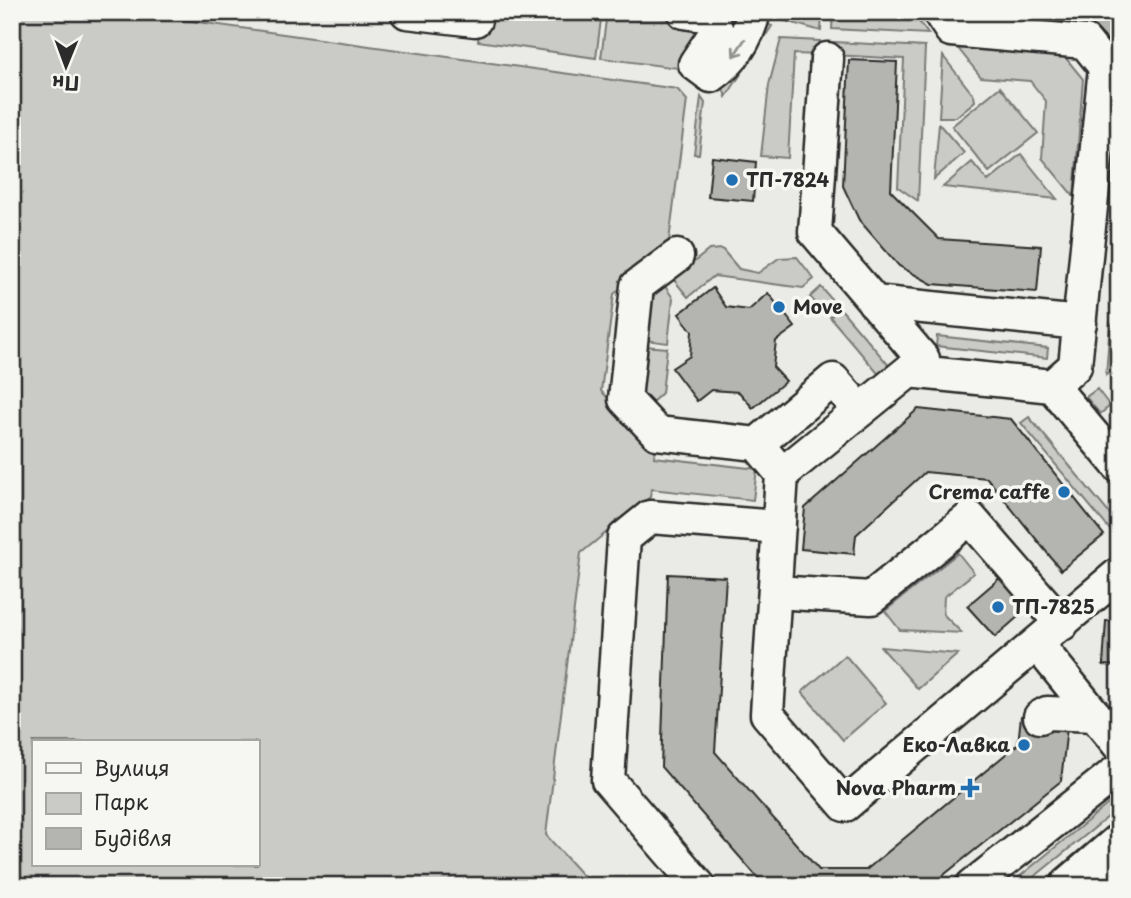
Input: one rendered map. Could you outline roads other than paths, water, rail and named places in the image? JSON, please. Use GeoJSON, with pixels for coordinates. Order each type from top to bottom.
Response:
{"type":"FeatureCollection","features":[{"type":"Feature","properties":{"kind":"main road"},"geometry":{"type":"LineString","coordinates":[[1070,886],[1119,844]]}},
{"type":"Feature","properties":{"kind":"lane"},"geometry":{"type":"LineString","coordinates":[[407,12],[475,20],[476,12]]}},
{"type":"Feature","properties":{"kind":"lane"},"geometry":{"type":"LineString","coordinates":[[939,12],[951,30],[1085,42],[1105,67],[1106,198],[1080,323],[1075,366],[1052,386]]}},
{"type":"Feature","properties":{"kind":"lane"},"geometry":{"type":"LineString","coordinates":[[697,14],[718,31],[695,64],[711,76],[724,67],[743,43],[757,14]]}},
{"type":"Feature","properties":{"kind":"lane"},"geometry":{"type":"LineString","coordinates":[[782,474],[923,359],[815,232],[827,59]]}},
{"type":"Feature","properties":{"kind":"lane"},"geometry":{"type":"LineString","coordinates":[[677,256],[637,286],[625,399],[657,433],[757,444],[782,474],[767,714],[845,805],[1119,574]]}},
{"type":"Feature","properties":{"kind":"lane"},"geometry":{"type":"LineString","coordinates":[[874,302],[1080,323]]}},
{"type":"Feature","properties":{"kind":"lane"},"geometry":{"type":"LineString","coordinates":[[909,371],[1052,386],[1119,466]]}},
{"type":"Feature","properties":{"kind":"lane"},"geometry":{"type":"LineString","coordinates":[[757,444],[833,380],[859,409]]}},
{"type":"Feature","properties":{"kind":"lane"},"geometry":{"type":"LineString","coordinates":[[699,886],[608,780],[625,538],[650,517],[779,527]]}},
{"type":"Feature","properties":{"kind":"lane"},"geometry":{"type":"LineString","coordinates":[[775,592],[871,598],[970,519],[1062,624]]}},
{"type":"Feature","properties":{"kind":"lane"},"geometry":{"type":"LineString","coordinates":[[1038,645],[1113,736]]}},
{"type":"Feature","properties":{"kind":"lane"},"geometry":{"type":"LineString","coordinates":[[1041,717],[1047,713],[1113,736]]}},
{"type":"Feature","properties":{"kind":"lane"},"geometry":{"type":"LineString","coordinates":[[972,886],[1113,736]]}},
{"type":"Feature","properties":{"kind":"place","name":"ТП-7824"},"geometry":{"type":"Point","coordinates":[732,180]}},
{"type":"Feature","properties":{"kind":"place","name":"Move"},"geometry":{"type":"Point","coordinates":[779,307]}},
{"type":"Feature","properties":{"kind":"place","name":"Crema caffe"},"geometry":{"type":"Point","coordinates":[1064,492]}},
{"type":"Feature","properties":{"kind":"place","name":"ТП-7825"},"geometry":{"type":"Point","coordinates":[998,607]}},
{"type":"Feature","properties":{"kind":"place","name":"Еко-Лавка"},"geometry":{"type":"Point","coordinates":[1024,745]}},
{"type":"Feature","properties":{"kind":"place","name":"Nova Pharm"},"geometry":{"type":"Point","coordinates":[970,788]}}]}
